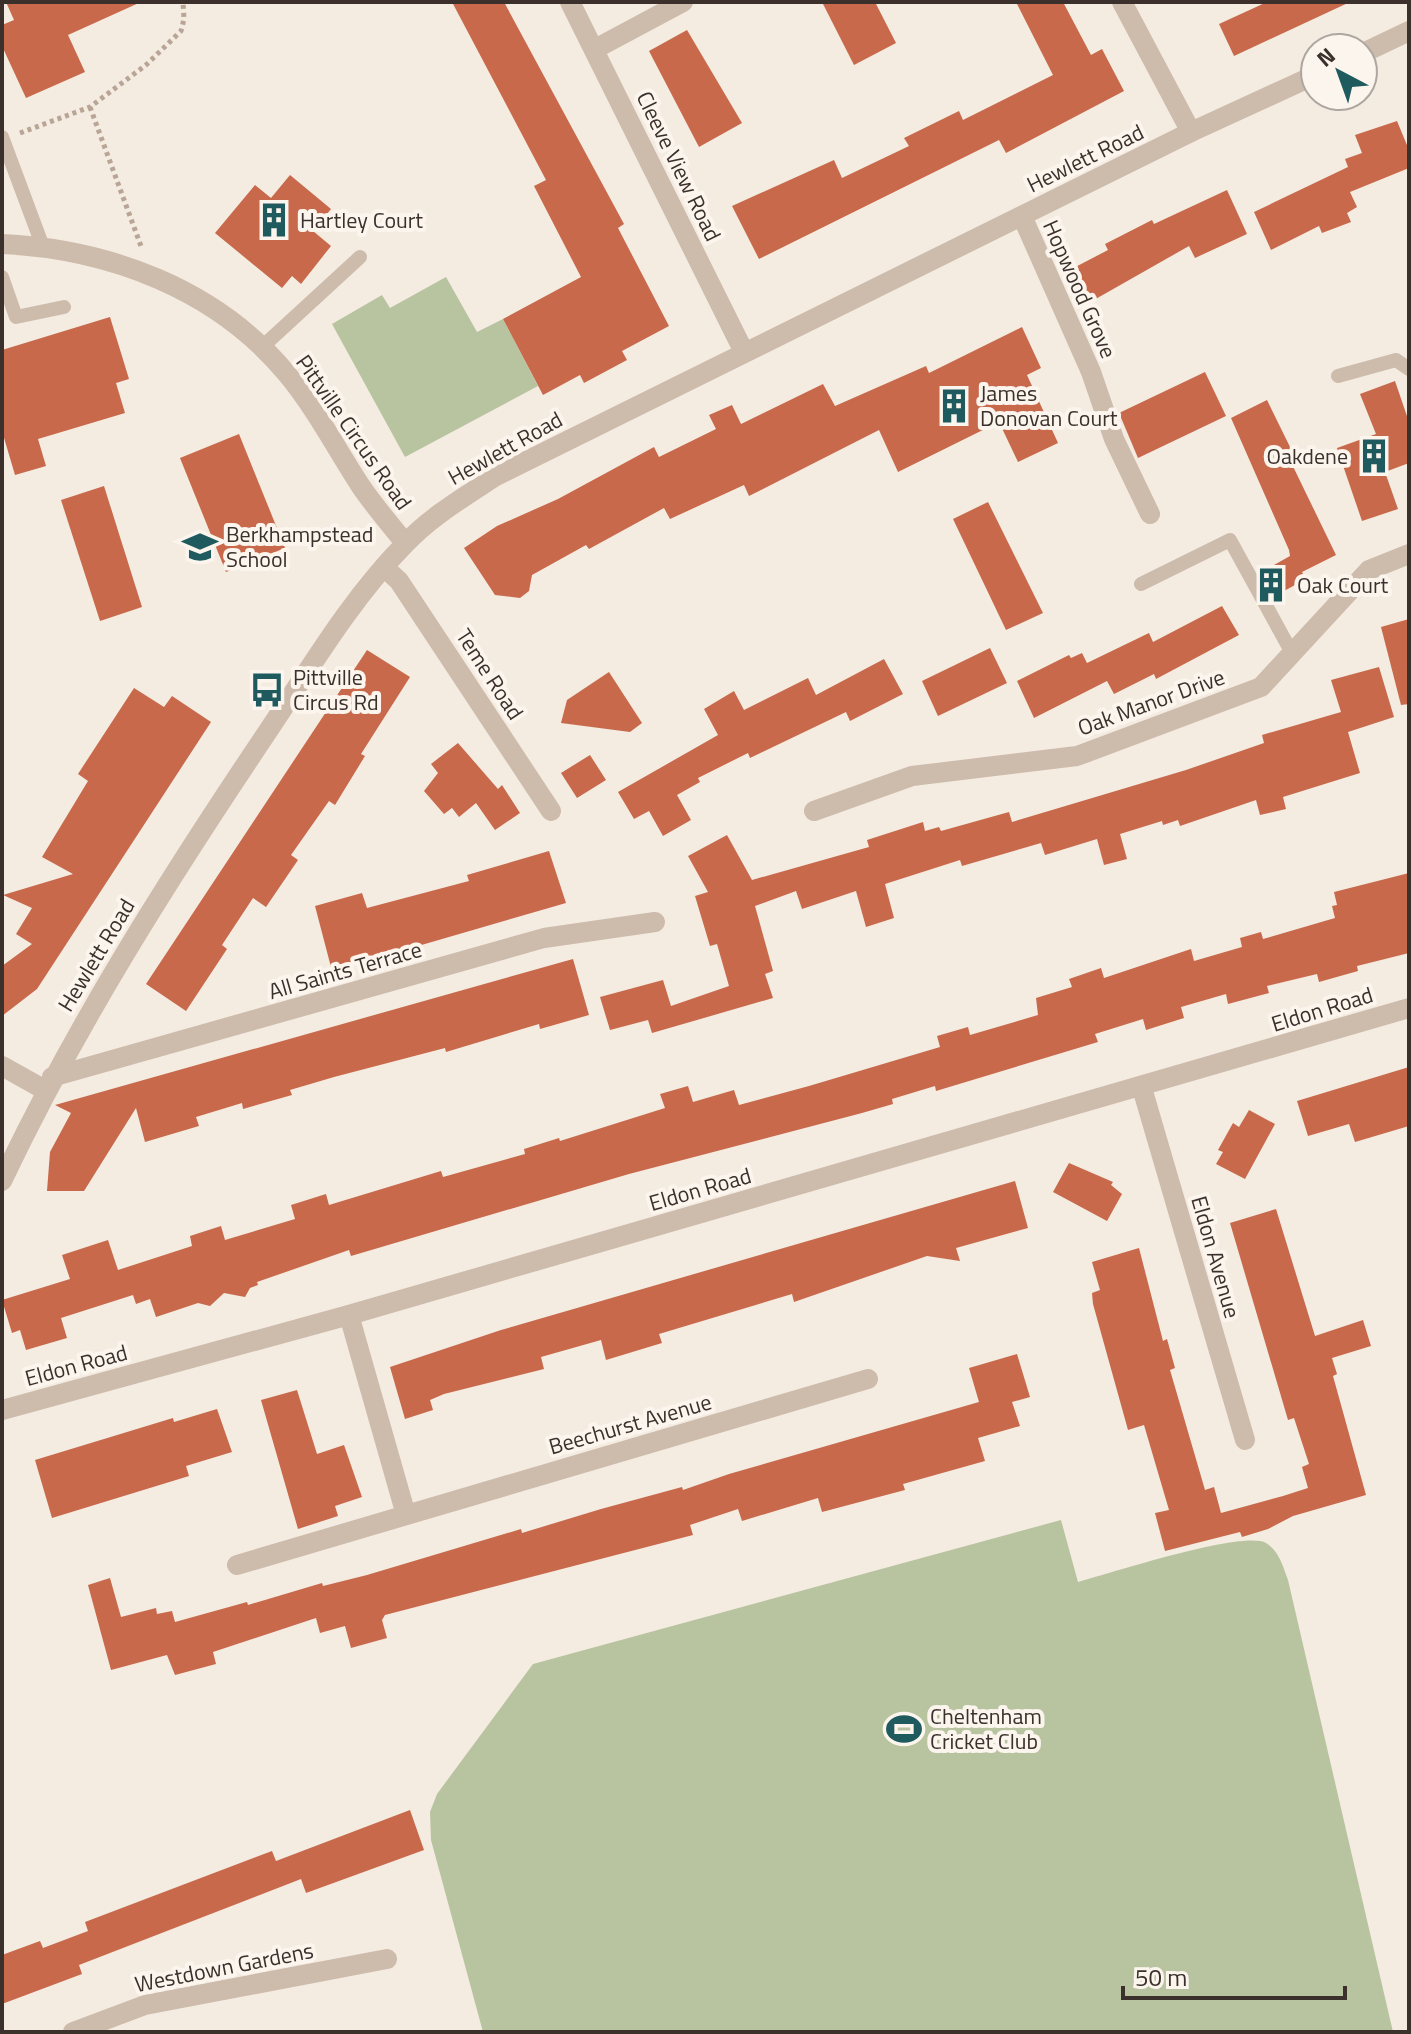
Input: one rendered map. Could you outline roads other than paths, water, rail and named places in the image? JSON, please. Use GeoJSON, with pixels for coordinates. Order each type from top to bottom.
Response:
{"type":"FeatureCollection","features":[{"type":"Feature","properties":{"kind":"street","name":"Cleeve View Road"},"geometry":{"type":"LineString","coordinates":[[570,2],[744,352]]}},
{"type":"Feature","properties":{"kind":"street"},"geometry":{"type":"LineString","coordinates":[[595,49],[683,2]]}},
{"type":"Feature","properties":{"kind":"street"},"geometry":{"type":"LineString","coordinates":[[1122,2],[1191,132]]}},
{"type":"Feature","properties":{"kind":"street"},"geometry":{"type":"LineString","coordinates":[[1379,45],[1409,31]]}},
{"type":"Feature","properties":{"kind":"street","name":"Hewlett Road"},"geometry":{"type":"LineString","coordinates":[[2,1181],[49,1084],[114,970],[218,805],[331,637],[405,543],[443,511],[496,476],[1191,132],[1299,82]]}},
{"type":"Feature","properties":{"kind":"street","name":"Hopwood Grove"},"geometry":{"type":"LineString","coordinates":[[1022,216],[1091,372],[1114,439],[1150,514]]}},
{"type":"Feature","properties":{"kind":"street","name":"Pittville Circus Road"},"geometry":{"type":"LineString","coordinates":[[2,244],[80,253],[151,275],[209,306],[285,372],[321,419],[361,486],[405,543]]}},
{"type":"Feature","properties":{"kind":"street","name":"Oak Manor Drive"},"geometry":{"type":"LineString","coordinates":[[814,811],[912,776],[1077,756],[1261,687],[1369,570],[1409,554]]}},
{"type":"Feature","properties":{"kind":"street","name":"Teme Road"},"geometry":{"type":"LineString","coordinates":[[384,567],[399,581],[551,811]]}},
{"type":"Feature","properties":{"kind":"street","name":"All Saints Terrace"},"geometry":{"type":"LineString","coordinates":[[49,1084],[544,938],[655,922]]}},
{"type":"Feature","properties":{"kind":"street","name":"Eldon Road"},"geometry":{"type":"LineString","coordinates":[[2,1410],[349,1315],[1142,1088],[1409,1008]]}},
{"type":"Feature","properties":{"kind":"street"},"geometry":{"type":"LineString","coordinates":[[2,1066],[49,1084]]}},
{"type":"Feature","properties":{"kind":"street","name":"Eldon Avenue"},"geometry":{"type":"LineString","coordinates":[[1142,1088],[1245,1440]]}},
{"type":"Feature","properties":{"kind":"street"},"geometry":{"type":"LineString","coordinates":[[349,1315],[406,1515]]}},
{"type":"Feature","properties":{"kind":"street","name":"Beechurst Avenue"},"geometry":{"type":"LineString","coordinates":[[237,1565],[868,1379]]}},
{"type":"Feature","properties":{"kind":"street","name":"Westdown Gardens"},"geometry":{"type":"LineString","coordinates":[[73,2032],[145,2005],[387,1959]]}},
{"type":"Feature","properties":{"kind":"lane"},"geometry":{"type":"LineString","coordinates":[[2,138],[43,247]]}},
{"type":"Feature","properties":{"kind":"lane"},"geometry":{"type":"LineString","coordinates":[[261,348],[360,257]]}},
{"type":"Feature","properties":{"kind":"lane"},"geometry":{"type":"LineString","coordinates":[[2,277],[16,317],[64,307]]}},
{"type":"Feature","properties":{"kind":"lane"},"geometry":{"type":"LineString","coordinates":[[1338,376],[1396,360],[1409,369]]}},
{"type":"Feature","properties":{"kind":"lane"},"geometry":{"type":"LineString","coordinates":[[1141,584],[1230,540],[1292,653]]}},
{"type":"Feature","properties":{"kind":"place","name":"Hartley Court"},"geometry":{"type":"Point","coordinates":[274,220]}},
{"type":"Feature","properties":{"kind":"place","name":"James Donovan Court"},"geometry":{"type":"Point","coordinates":[954,406]}},
{"type":"Feature","properties":{"kind":"place","name":"Oakdene"},"geometry":{"type":"Point","coordinates":[1374,456]}},
{"type":"Feature","properties":{"kind":"place","name":"Berkhampstead School"},"geometry":{"type":"Point","coordinates":[200,547]}},
{"type":"Feature","properties":{"kind":"place","name":"Oak Court"},"geometry":{"type":"Point","coordinates":[1271,585]}},
{"type":"Feature","properties":{"kind":"place","name":"Pittville Circus Rd"},"geometry":{"type":"Point","coordinates":[267,690]}},
{"type":"Feature","properties":{"kind":"place","name":"Cheltenham Cricket Club"},"geometry":{"type":"Point","coordinates":[904,1729]}}]}
